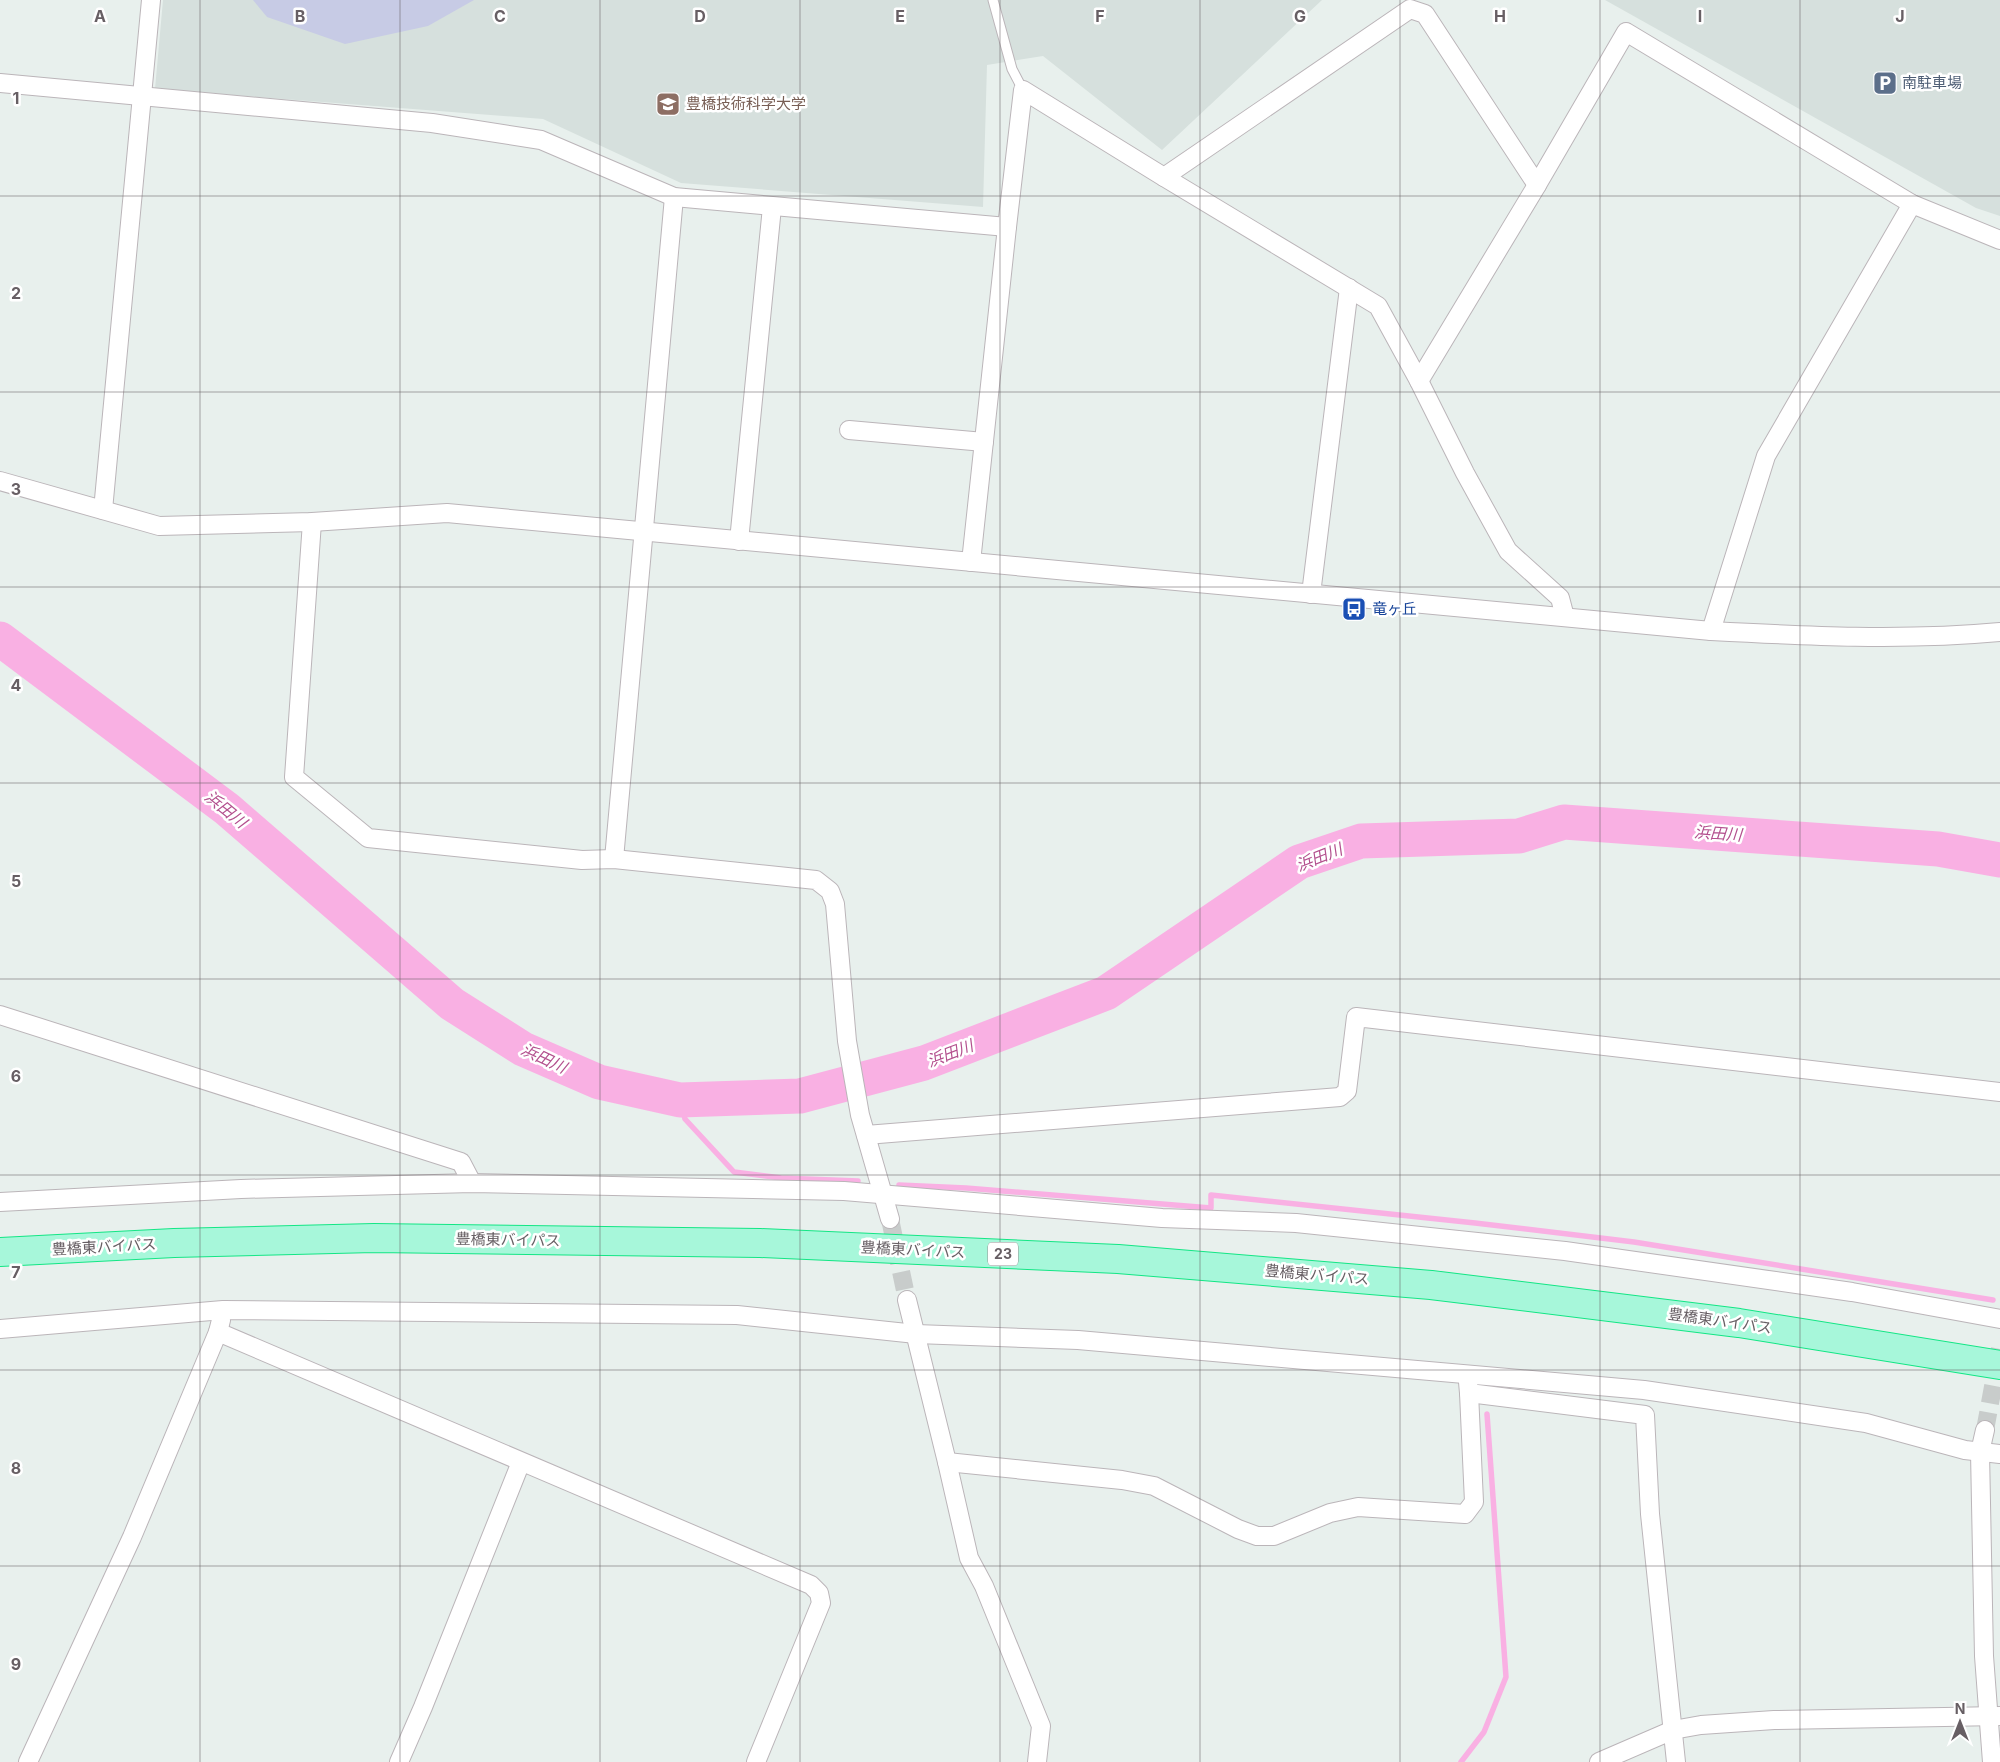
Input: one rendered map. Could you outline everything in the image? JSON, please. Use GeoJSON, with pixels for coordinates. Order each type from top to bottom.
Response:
{"type":"FeatureCollection","features":[{"type":"Feature","properties":{"kind":"highway","name":"豊橋東バイパス"},"geometry":{"type":"LineString","coordinates":[[0,1252],[174,1243],[374,1238],[760,1243],[1118,1259],[1431,1285],[1739,1323],[1995,1365]]}},
{"type":"Feature","properties":{"kind":"street"},"geometry":{"type":"LineString","coordinates":[[103,510],[151,0]]}},
{"type":"Feature","properties":{"kind":"street"},"geometry":{"type":"LineString","coordinates":[[1164,177],[1410,9],[1425,14],[1537,186]]}},
{"type":"Feature","properties":{"kind":"street"},"geometry":{"type":"LineString","coordinates":[[1419,381],[1537,186],[1626,32],[1912,204],[2000,240]]}},
{"type":"Feature","properties":{"kind":"street"},"geometry":{"type":"LineString","coordinates":[[0,83],[432,123],[541,140],[674,197],[1007,227]]}},
{"type":"Feature","properties":{"kind":"street"},"geometry":{"type":"LineString","coordinates":[[972,562],[1022,90],[1378,306],[1508,551],[1560,598],[1565,617]]}},
{"type":"Feature","properties":{"kind":"street"},"geometry":{"type":"LineString","coordinates":[[614,859],[674,197]]}},
{"type":"Feature","properties":{"kind":"street"},"geometry":{"type":"LineString","coordinates":[[1712,631],[1766,456],[1912,204]]}},
{"type":"Feature","properties":{"kind":"street"},"geometry":{"type":"LineString","coordinates":[[739,540],[772,206]]}},
{"type":"Feature","properties":{"kind":"street"},"geometry":{"type":"LineString","coordinates":[[1311,594],[1349,288]]}},
{"type":"Feature","properties":{"kind":"street"},"geometry":{"type":"LineString","coordinates":[[849,430],[984,442]]}},
{"type":"Feature","properties":{"kind":"street"},"geometry":{"type":"LineString","coordinates":[[0,481],[159,526],[312,522],[447,513],[1712,631],[1829,637],[1959,636],[2000,632]]}},
{"type":"Feature","properties":{"kind":"street"},"geometry":{"type":"LineString","coordinates":[[312,522],[294,778],[368,838],[582,860],[614,859],[816,880],[830,891],[835,904],[848,1041],[860,1115],[890,1219]]}},
{"type":"Feature","properties":{"kind":"street"},"geometry":{"type":"LineString","coordinates":[[0,1015],[461,1162],[472,1183]]}},
{"type":"Feature","properties":{"kind":"street"},"geometry":{"type":"LineString","coordinates":[[866,1135],[1340,1097],[1346,1091],[1356,1017],[2000,1092]]}},
{"type":"Feature","properties":{"kind":"street"},"geometry":{"type":"LineString","coordinates":[[0,1202],[241,1189],[472,1183],[844,1191],[1162,1218],[1296,1223],[1566,1251],[1852,1292],[2000,1319]]}},
{"type":"Feature","properties":{"kind":"street"},"geometry":{"type":"LineString","coordinates":[[906,1300],[916,1334],[969,1558],[984,1586],[1041,1726],[1037,1762]]}},
{"type":"Feature","properties":{"kind":"street"},"geometry":{"type":"LineString","coordinates":[[28,1762],[132,1537],[218,1332],[223,1310]]}},
{"type":"Feature","properties":{"kind":"street"},"geometry":{"type":"LineString","coordinates":[[0,1329],[223,1310],[737,1315],[916,1334],[1078,1340],[1644,1390],[1866,1422],[1965,1450],[2000,1454]]}},
{"type":"Feature","properties":{"kind":"street"},"geometry":{"type":"LineString","coordinates":[[218,1332],[811,1585],[819,1593],[821,1602],[756,1762]]}},
{"type":"Feature","properties":{"kind":"street"},"geometry":{"type":"LineString","coordinates":[[947,1462],[1122,1480],[1154,1486],[1238,1529],[1257,1536],[1274,1536],[1330,1513],[1358,1507],[1465,1514],[1474,1502],[1467,1374]]}},
{"type":"Feature","properties":{"kind":"street"},"geometry":{"type":"LineString","coordinates":[[1469,1393],[1645,1415],[1650,1514],[1676,1762]]}},
{"type":"Feature","properties":{"kind":"street"},"geometry":{"type":"LineString","coordinates":[[1985,1430],[1980,1452],[1984,1656],[1994,1716],[1992,1762]]}},
{"type":"Feature","properties":{"kind":"street"},"geometry":{"type":"LineString","coordinates":[[399,1762],[424,1707],[521,1462]]}},
{"type":"Feature","properties":{"kind":"street"},"geometry":{"type":"LineString","coordinates":[[1599,1762],[1673,1730],[1701,1725],[1774,1720],[1994,1716]]}},
{"type":"Feature","properties":{"kind":"lane"},"geometry":{"type":"LineString","coordinates":[[993,0],[1012,69],[1022,90]]}},
{"type":"Feature","properties":{"kind":"shaded area","name":"豊橋技術科学大学"},"geometry":{"type":"Polygon","coordinates":[[[163,0],[1322,0],[1162,150],[1043,56],[987,65],[983,207],[681,183],[543,119],[155,89],[163,0]]]}},
{"type":"Feature","properties":{"kind":"shaded area"},"geometry":{"type":"Polygon","coordinates":[[[253,0],[474,0],[428,26],[345,44],[267,17],[253,0]]]}},
{"type":"Feature","properties":{"kind":"shaded area","name":"南駐車場"},"geometry":{"type":"Polygon","coordinates":[[[1605,0],[2000,0],[2000,216],[1976,208],[1605,0]]]}},
{"type":"Feature","properties":{"kind":"waterway","name":"浜田川"},"geometry":{"type":"LineString","coordinates":[[0,639],[227,809],[452,1004],[523,1049],[599,1082],[680,1100],[800,1096],[924,1063],[1106,993],[1299,862],[1361,841],[1519,836],[1564,822],[1938,849],[2000,860]]}},
{"type":"Feature","properties":{"kind":"waterway"},"geometry":{"type":"LineString","coordinates":[[680,1100],[685,1119],[734,1172],[781,1178],[858,1181]]}},
{"type":"Feature","properties":{"kind":"waterway"},"geometry":{"type":"LineString","coordinates":[[899,1185],[966,1188],[1211,1208],[1211,1195],[1634,1242],[1993,1300]]}},
{"type":"Feature","properties":{"kind":"waterway"},"geometry":{"type":"LineString","coordinates":[[1461,1762],[1484,1732],[1506,1677],[1487,1414]]}},
{"type":"Feature","properties":{"kind":"tunnel"},"geometry":{"type":"LineString","coordinates":[[890,1219],[907,1300]]}},
{"type":"Feature","properties":{"kind":"tunnel"},"geometry":{"type":"LineString","coordinates":[[1985,1430],[2000,1349]]}},
{"type":"Feature","properties":{"kind":"place","name":"南駐車場"},"geometry":{"type":"Point","coordinates":[1885,83]}},
{"type":"Feature","properties":{"kind":"place","name":"豊橋技術科学大学"},"geometry":{"type":"Point","coordinates":[668,104]}},
{"type":"Feature","properties":{"kind":"place","name":"竜ヶ丘"},"geometry":{"type":"Point","coordinates":[1354,609]}}]}
